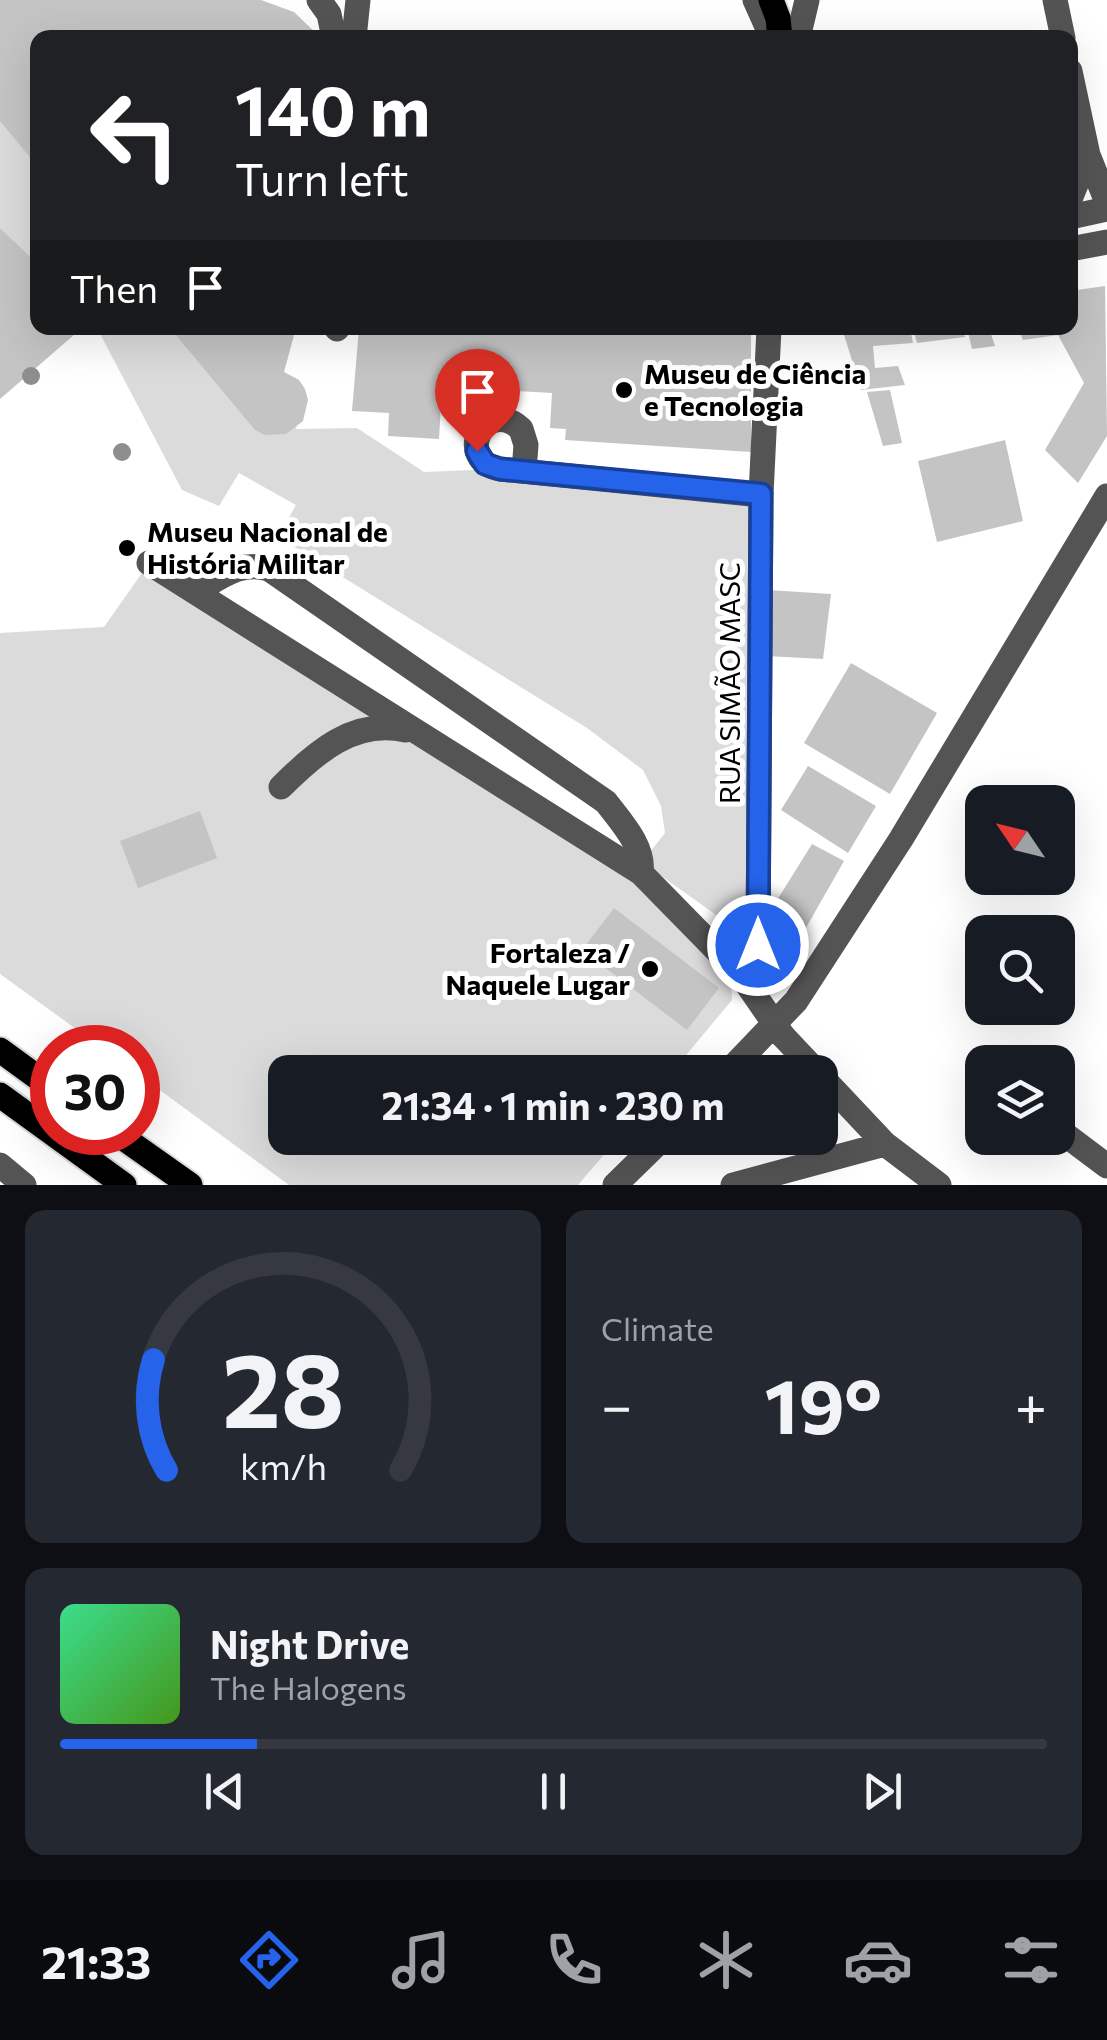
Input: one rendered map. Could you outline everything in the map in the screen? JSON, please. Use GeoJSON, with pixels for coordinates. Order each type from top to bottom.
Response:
{"type":"FeatureCollection","features":[{"type":"Feature","properties":{"kind":"main road"},"geometry":{"type":"LineString","coordinates":[[771,0],[779,30]]}},
{"type":"Feature","properties":{"kind":"main road"},"geometry":{"type":"LineString","coordinates":[[0,1050],[30,1072]]}},
{"type":"Feature","properties":{"kind":"main road"},"geometry":{"type":"LineString","coordinates":[[0,1095],[124,1185]]}},
{"type":"Feature","properties":{"kind":"main road"},"geometry":{"type":"LineString","coordinates":[[148,1155],[190,1185]]}},
{"type":"Feature","properties":{"kind":"street"},"geometry":{"type":"LineString","coordinates":[[754,0],[768,30]]}},
{"type":"Feature","properties":{"kind":"street"},"geometry":{"type":"LineString","coordinates":[[800,30],[806,0]]}},
{"type":"Feature","properties":{"kind":"street"},"geometry":{"type":"LineString","coordinates":[[1054,0],[1061,30]]}},
{"type":"Feature","properties":{"kind":"street"},"geometry":{"type":"LineString","coordinates":[[327,17],[337,10],[356,18]]}},
{"type":"Feature","properties":{"kind":"street"},"geometry":{"type":"LineString","coordinates":[[1078,214],[1107,205],[1081,153]]}},
{"type":"Feature","properties":{"kind":"street"},"geometry":{"type":"LineString","coordinates":[[1078,247],[1107,242]]}},
{"type":"Feature","properties":{"kind":"street","name":"RUA SIMÃO MASC"},"geometry":{"type":"LineString","coordinates":[[740,974],[758,945],[761,494],[769,335]]}},
{"type":"Feature","properties":{"kind":"street"},"geometry":{"type":"LineString","coordinates":[[766,359],[775,335]]}},
{"type":"Feature","properties":{"kind":"street"},"geometry":{"type":"LineString","coordinates":[[524,472],[761,494]]}},
{"type":"Feature","properties":{"kind":"street"},"geometry":{"type":"LineString","coordinates":[[744,1055],[796,1001],[901,839],[1107,496]]}},
{"type":"Feature","properties":{"kind":"street"},"geometry":{"type":"LineString","coordinates":[[148,563],[641,873],[740,974],[802,1055]]}},
{"type":"Feature","properties":{"kind":"street"},"geometry":{"type":"LineString","coordinates":[[195,592],[238,567],[253,564],[268,570],[606,802],[629,832],[642,862],[641,873]]}},
{"type":"Feature","properties":{"kind":"street"},"geometry":{"type":"LineString","coordinates":[[281,787],[312,756],[354,733],[383,724],[418,732]]}},
{"type":"Feature","properties":{"kind":"street"},"geometry":{"type":"LineString","coordinates":[[838,1094],[885,1144],[939,1185]]}},
{"type":"Feature","properties":{"kind":"street"},"geometry":{"type":"LineString","coordinates":[[1075,1142],[1107,1166]]}},
{"type":"Feature","properties":{"kind":"street"},"geometry":{"type":"LineString","coordinates":[[734,1185],[885,1144]]}},
{"type":"Feature","properties":{"kind":"street"},"geometry":{"type":"LineString","coordinates":[[615,1185],[645,1155]]}},
{"type":"Feature","properties":{"kind":"street"},"geometry":{"type":"LineString","coordinates":[[0,1165],[24,1185]]}},
{"type":"Feature","properties":{"kind":"shaded area"},"geometry":{"type":"Polygon","coordinates":[[[0,75],[30,102],[30,257],[0,228],[0,75]]]}},
{"type":"Feature","properties":{"kind":"shaded area"},"geometry":{"type":"Polygon","coordinates":[[[101,335],[231,335],[300,408],[296,429],[357,428],[424,472],[500,469],[761,495],[758,945],[642,862],[665,833],[661,806],[643,770],[587,728],[278,537],[296,505],[239,473],[219,506],[182,490],[101,335]]]}},
{"type":"Feature","properties":{"kind":"shaded area"},"geometry":{"type":"Polygon","coordinates":[[[149,563],[641,873],[731,980],[732,1000],[686,1055],[268,1055],[268,1155],[604,1155],[578,1185],[289,1185],[160,1090],[160,1025],[71,1025],[0,974],[0,633],[104,627],[149,563]]]}},
{"type":"Feature","properties":{"kind":"building"},"geometry":{"type":"Polygon","coordinates":[[[0,0],[261,0],[294,12],[313,30],[30,30],[30,157],[0,121],[0,0]]]}},
{"type":"Feature","properties":{"kind":"building"},"geometry":{"type":"Polygon","coordinates":[[[0,228],[30,256],[30,335],[74,335],[0,399],[0,228]]]}},
{"type":"Feature","properties":{"kind":"building"},"geometry":{"type":"Polygon","coordinates":[[[1105,286],[1107,436],[1078,483],[1045,450],[1084,383],[1058,335],[1078,335],[1078,290],[1105,286]]]}},
{"type":"Feature","properties":{"kind":"building"},"geometry":{"type":"Polygon","coordinates":[[[176,335],[294,335],[284,372],[299,380],[305,389],[308,400],[303,421],[286,434],[265,435],[255,430],[176,335]]]}},
{"type":"Feature","properties":{"kind":"building","name":"Museu de Ciência e Tecnologia"},"geometry":{"type":"Polygon","coordinates":[[[358,335],[751,335],[751,452],[565,440],[566,429],[550,428],[552,393],[442,387],[439,439],[388,436],[389,413],[352,411],[358,335]]]}},
{"type":"Feature","properties":{"kind":"building"},"geometry":{"type":"Polygon","coordinates":[[[844,335],[911,335],[913,343],[873,346],[875,368],[898,366],[905,385],[861,390],[844,335]]]}},
{"type":"Feature","properties":{"kind":"building"},"geometry":{"type":"Polygon","coordinates":[[[915,335],[965,337],[917,343],[915,335]]]}},
{"type":"Feature","properties":{"kind":"building"},"geometry":{"type":"Polygon","coordinates":[[[969,335],[991,335],[995,346],[972,349],[969,335]]]}},
{"type":"Feature","properties":{"kind":"building"},"geometry":{"type":"Polygon","coordinates":[[[1021,335],[1058,335],[1023,340],[1021,335]]]}},
{"type":"Feature","properties":{"kind":"building"},"geometry":{"type":"Polygon","coordinates":[[[890,390],[902,443],[883,446],[867,392],[890,390]]]}},
{"type":"Feature","properties":{"kind":"building"},"geometry":{"type":"Polygon","coordinates":[[[1005,440],[1023,521],[937,542],[918,461],[1005,440]]]}},
{"type":"Feature","properties":{"kind":"building"},"geometry":{"type":"Polygon","coordinates":[[[768,590],[831,594],[823,659],[766,656],[768,590]]]}},
{"type":"Feature","properties":{"kind":"building"},"geometry":{"type":"Polygon","coordinates":[[[851,663],[937,713],[890,794],[804,743],[851,663]]]}},
{"type":"Feature","properties":{"kind":"building"},"geometry":{"type":"Polygon","coordinates":[[[808,766],[876,806],[848,853],[781,810],[808,766]]]}},
{"type":"Feature","properties":{"kind":"building"},"geometry":{"type":"Polygon","coordinates":[[[200,811],[217,858],[138,888],[120,841],[200,811]]]}},
{"type":"Feature","properties":{"kind":"building"},"geometry":{"type":"Polygon","coordinates":[[[812,844],[844,861],[803,933],[780,921],[786,912],[774,905],[812,844]]]}},
{"type":"Feature","properties":{"kind":"building","name":"Fortaleza / Naquele Lugar"},"geometry":{"type":"Polygon","coordinates":[[[614,908],[719,988],[687,1030],[582,950],[614,908]]]}},
{"type":"Feature","properties":{"kind":"place","name":"Museu de Ciência e Tecnologia"},"geometry":{"type":"Point","coordinates":[624,390]}},
{"type":"Feature","properties":{"kind":"place","name":"Museu Nacional de História Militar"},"geometry":{"type":"Point","coordinates":[127,548]}},
{"type":"Feature","properties":{"kind":"place","name":"Fortaleza / Naquele Lugar"},"geometry":{"type":"Point","coordinates":[650,969]}},
{"type":"Feature","properties":{"kind":"route"},"geometry":{"type":"LineString","coordinates":[[477,451],[492,468],[761,494],[758,945]]}}]}
